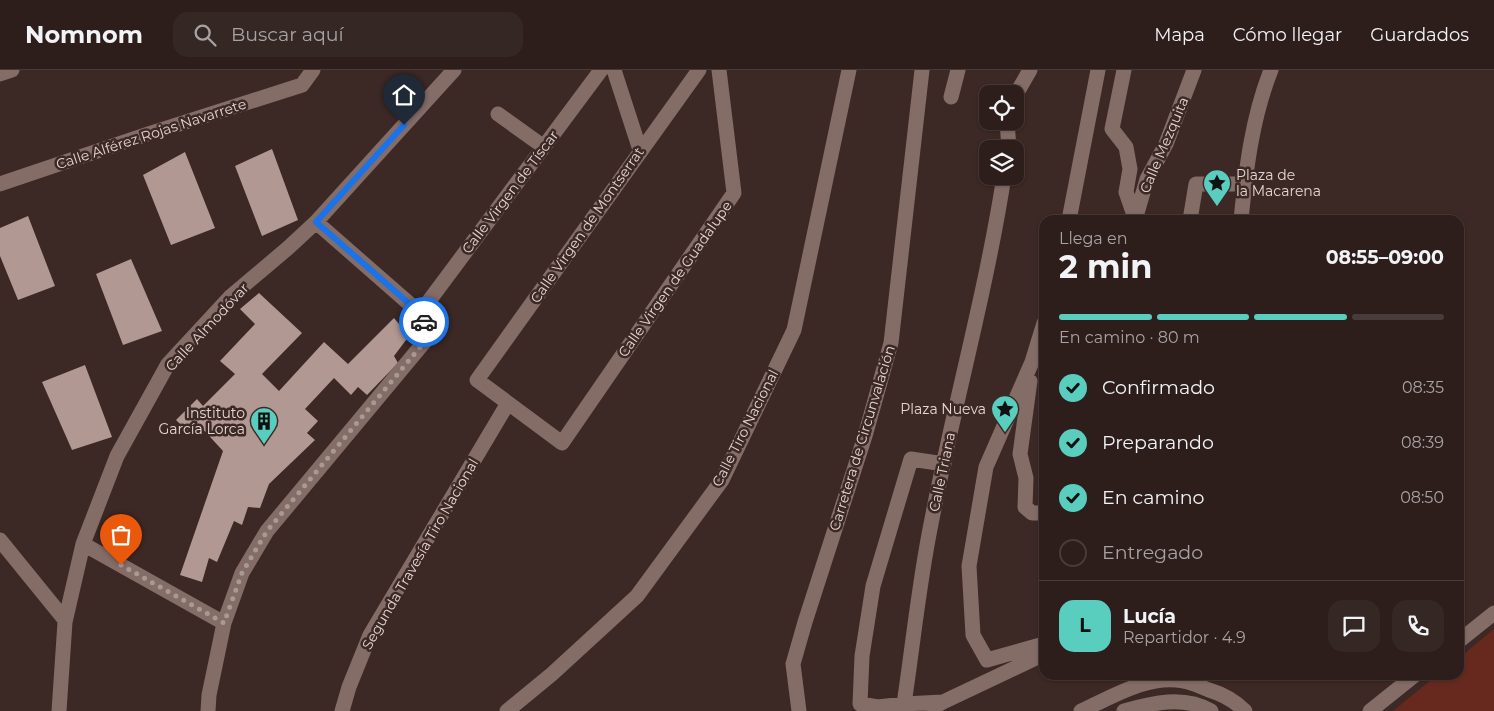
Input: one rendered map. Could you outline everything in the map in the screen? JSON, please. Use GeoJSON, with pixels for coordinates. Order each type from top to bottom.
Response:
{"type":"FeatureCollection","features":[{"type":"Feature","properties":{"kind":"street"},"geometry":{"type":"LineString","coordinates":[[0,74],[12,70]]}},
{"type":"Feature","properties":{"kind":"street","name":"Calle Alférez Rojas Navarrete"},"geometry":{"type":"LineString","coordinates":[[0,184],[302,85],[313,70]]}},
{"type":"Feature","properties":{"kind":"street","name":"Calle Almodóvar"},"geometry":{"type":"LineString","coordinates":[[59,711],[65,620],[83,544],[117,456],[168,364],[230,297],[316,222],[454,70]]}},
{"type":"Feature","properties":{"kind":"street","name":"Calle Virgen de Tíscar"},"geometry":{"type":"LineString","coordinates":[[420,313],[600,70]]}},
{"type":"Feature","properties":{"kind":"street"},"geometry":{"type":"LineString","coordinates":[[614,70],[640,150]]}},
{"type":"Feature","properties":{"kind":"street","name":"Calle Virgen de Montserrat"},"geometry":{"type":"LineString","coordinates":[[508,402],[477,380],[699,70]]}},
{"type":"Feature","properties":{"kind":"street","name":"Calle Virgen de Guadalupe"},"geometry":{"type":"LineString","coordinates":[[508,402],[562,443],[734,193],[720,70]]}},
{"type":"Feature","properties":{"kind":"street","name":"Calle Tiro Nacional"},"geometry":{"type":"LineString","coordinates":[[507,711],[552,674],[637,596],[722,480],[794,330],[849,70]]}},
{"type":"Feature","properties":{"kind":"street","name":"Carretera de Circunvalación"},"geometry":{"type":"LineString","coordinates":[[799,711],[793,664],[865,436],[891,343],[922,70]]}},
{"type":"Feature","properties":{"kind":"street"},"geometry":{"type":"LineString","coordinates":[[951,97],[958,70]]}},
{"type":"Feature","properties":{"kind":"street"},"geometry":{"type":"LineString","coordinates":[[1021,85],[1030,70]]}},
{"type":"Feature","properties":{"kind":"street"},"geometry":{"type":"LineString","coordinates":[[1070,215],[1098,70]]}},
{"type":"Feature","properties":{"kind":"street"},"geometry":{"type":"LineString","coordinates":[[1124,70],[1112,129],[1126,148],[1130,169],[1126,192],[1134,215]]}},
{"type":"Feature","properties":{"kind":"street","name":"Calle Mezquita"},"geometry":{"type":"LineString","coordinates":[[1136,215],[1147,178],[1166,144],[1194,70]]}},
{"type":"Feature","properties":{"kind":"street"},"geometry":{"type":"LineString","coordinates":[[1241,215],[1246,167],[1262,94],[1271,70]]}},
{"type":"Feature","properties":{"kind":"street"},"geometry":{"type":"LineString","coordinates":[[498,114],[544,147]]}},
{"type":"Feature","properties":{"kind":"street"},"geometry":{"type":"LineString","coordinates":[[1191,215],[1196,184],[1244,184]]}},
{"type":"Feature","properties":{"kind":"street","name":"Calle Triana"},"geometry":{"type":"LineString","coordinates":[[904,704],[929,533],[978,315],[998,219],[1003,185]]}},
{"type":"Feature","properties":{"kind":"street"},"geometry":{"type":"LineString","coordinates":[[208,711],[209,695],[224,623],[242,573],[267,531],[431,334],[420,313],[316,222]]}},
{"type":"Feature","properties":{"kind":"street"},"geometry":{"type":"LineString","coordinates":[[1039,339],[1032,362],[986,467],[969,566],[973,635],[987,660],[1039,645]]}},
{"type":"Feature","properties":{"kind":"street"},"geometry":{"type":"LineString","coordinates":[[1032,362],[1020,454],[1026,478],[1025,507],[1032,513],[1039,513]]}},
{"type":"Feature","properties":{"kind":"street","name":"Segunda Travesía Tiro Nacional"},"geometry":{"type":"LineString","coordinates":[[342,711],[349,687],[370,635],[508,402]]}},
{"type":"Feature","properties":{"kind":"street"},"geometry":{"type":"LineString","coordinates":[[942,702],[878,707],[860,704],[862,656],[874,586],[911,460],[944,464]]}},
{"type":"Feature","properties":{"kind":"street"},"geometry":{"type":"LineString","coordinates":[[0,540],[65,620]]}},
{"type":"Feature","properties":{"kind":"street"},"geometry":{"type":"LineString","coordinates":[[83,544],[224,623]]}},
{"type":"Feature","properties":{"kind":"street"},"geometry":{"type":"LineString","coordinates":[[1464,637],[1494,613]]}},
{"type":"Feature","properties":{"kind":"street"},"geometry":{"type":"LineString","coordinates":[[929,711],[942,702],[1038,657],[1039,655]]}},
{"type":"Feature","properties":{"kind":"street"},"geometry":{"type":"LineString","coordinates":[[1081,711],[1131,688],[1158,680],[1183,680],[1218,693],[1239,704],[1245,711]]}},
{"type":"Feature","properties":{"kind":"street"},"geometry":{"type":"LineString","coordinates":[[1370,711],[1409,680]]}},
{"type":"Feature","properties":{"kind":"street"},"geometry":{"type":"LineString","coordinates":[[1124,711],[1154,703],[1182,702],[1225,711]]}},
{"type":"Feature","properties":{"kind":"shaded area"},"geometry":{"type":"Polygon","coordinates":[[[1494,629],[1494,711],[1393,711],[1431,680],[1464,680],[1464,654],[1494,629]]]}},
{"type":"Feature","properties":{"kind":"building"},"geometry":{"type":"Polygon","coordinates":[[[272,149],[298,220],[262,236],[235,166],[272,149]]]}},
{"type":"Feature","properties":{"kind":"building"},"geometry":{"type":"Polygon","coordinates":[[[185,152],[215,228],[171,245],[143,175],[185,152]]]}},
{"type":"Feature","properties":{"kind":"building"},"geometry":{"type":"Polygon","coordinates":[[[28,216],[55,286],[18,300],[0,256],[0,228],[28,216]]]}},
{"type":"Feature","properties":{"kind":"building"},"geometry":{"type":"Polygon","coordinates":[[[131,259],[162,331],[123,345],[96,274],[131,259]]]}},
{"type":"Feature","properties":{"kind":"building","name":"Instituto García Lorca"},"geometry":{"type":"Polygon","coordinates":[[[259,293],[302,333],[262,374],[279,391],[324,342],[348,364],[394,318],[409,336],[394,356],[398,363],[367,395],[358,387],[351,395],[334,378],[305,409],[318,421],[307,433],[315,440],[269,484],[260,508],[248,507],[242,525],[234,521],[217,562],[209,558],[202,582],[180,575],[223,451],[200,426],[191,435],[176,420],[197,399],[203,406],[235,374],[220,361],[255,324],[240,309],[259,293]]]}},
{"type":"Feature","properties":{"kind":"building"},"geometry":{"type":"Polygon","coordinates":[[[85,365],[112,437],[72,450],[42,382],[85,365]]]}},
{"type":"Feature","properties":{"kind":"way so far"},"geometry":{"type":"LineString","coordinates":[[121,565],[224,623],[242,573],[267,531],[431,334],[424,322]]}},
{"type":"Feature","properties":{"kind":"place","name":"Plaza de la Macarena"},"geometry":{"type":"Point","coordinates":[1217,207]}},
{"type":"Feature","properties":{"kind":"place","name":"Plaza Nueva"},"geometry":{"type":"Point","coordinates":[1005,433]}},
{"type":"Feature","properties":{"kind":"place","name":"Instituto García Lorca"},"geometry":{"type":"Point","coordinates":[264,445]}},
{"type":"Feature","properties":{"kind":"route"},"geometry":{"type":"LineString","coordinates":[[404,125],[316,222],[420,313],[424,322]]}}]}
